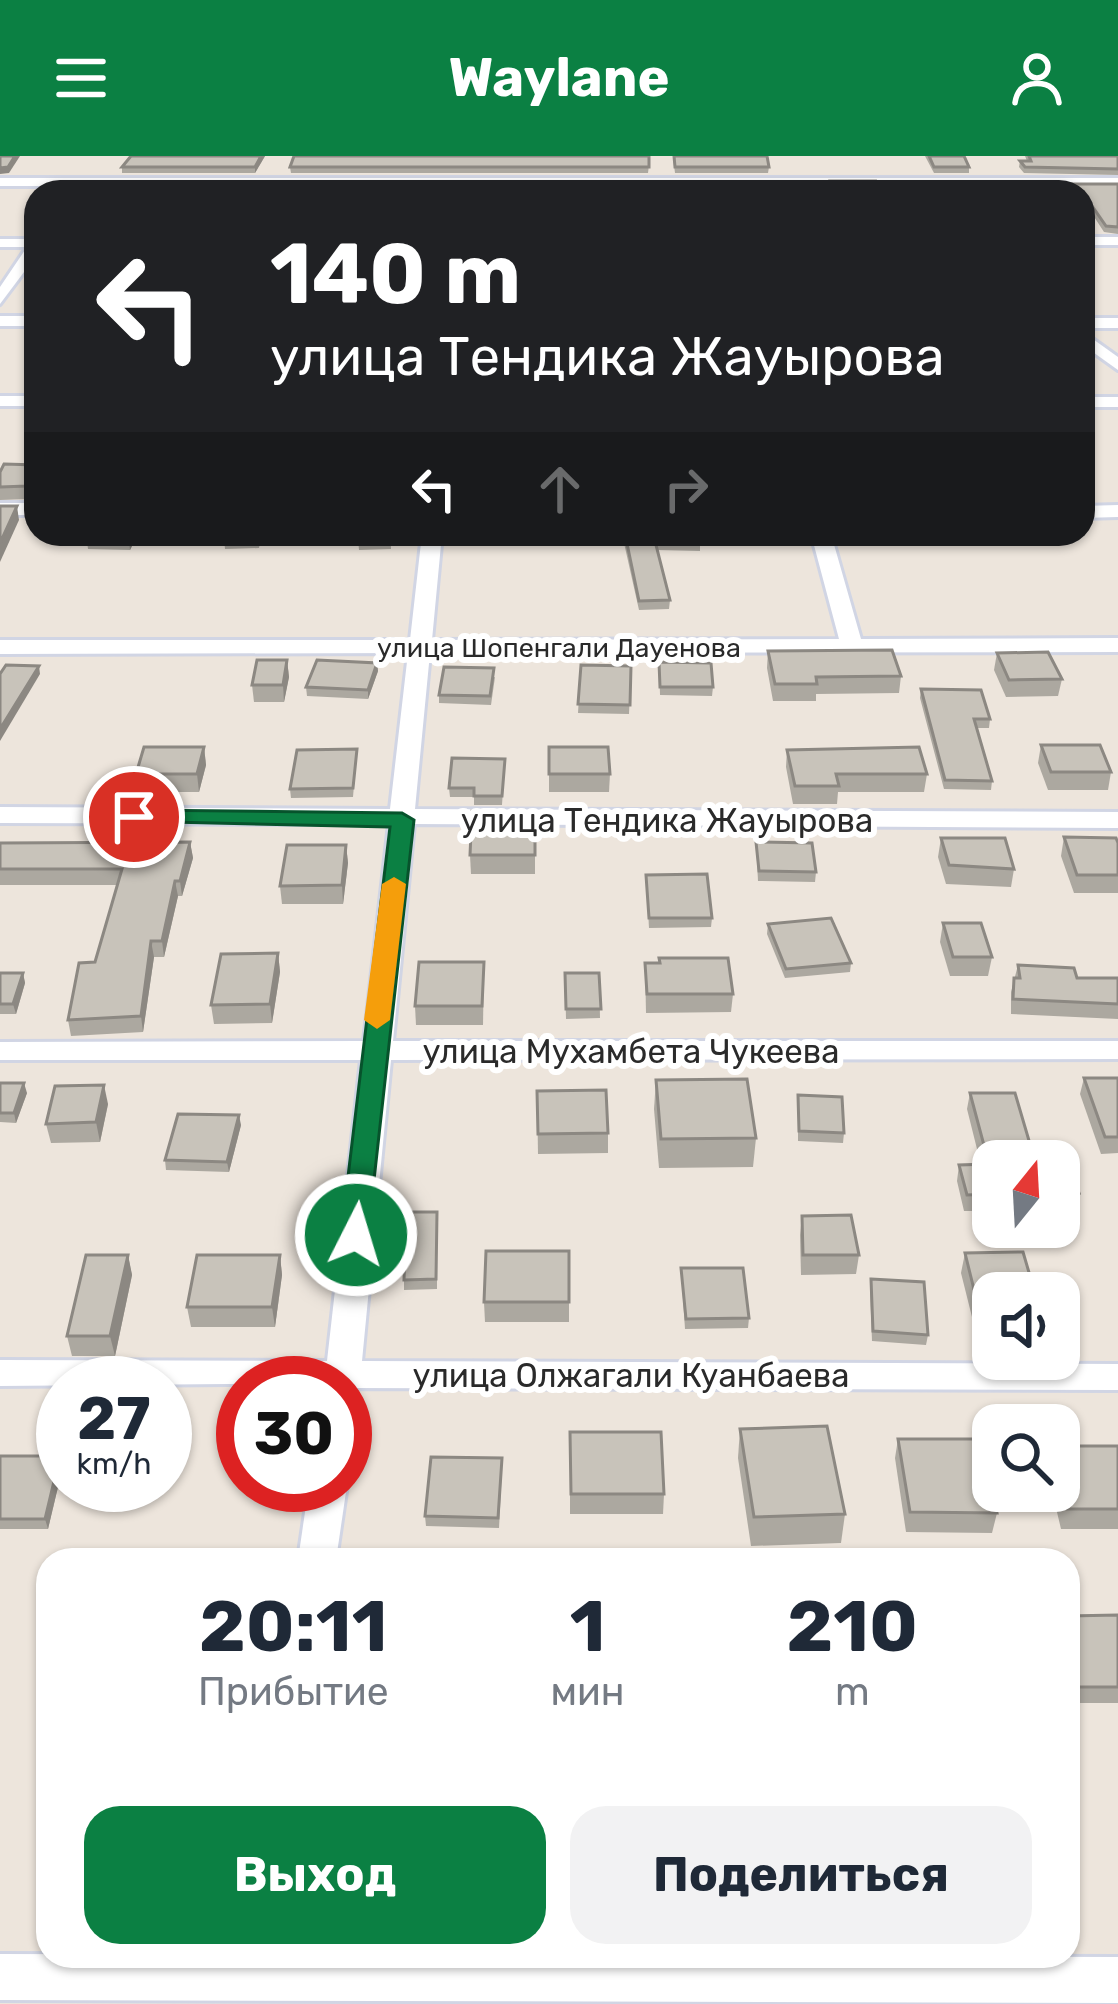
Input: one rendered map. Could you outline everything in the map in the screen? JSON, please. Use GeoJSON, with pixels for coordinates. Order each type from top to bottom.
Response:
{"type":"FeatureCollection","features":[{"type":"Feature","properties":{"kind":"street"},"geometry":{"type":"LineString","coordinates":[[881,168],[896,180]]}},
{"type":"Feature","properties":{"kind":"street"},"geometry":{"type":"LineString","coordinates":[[0,298],[24,262]]}},
{"type":"Feature","properties":{"kind":"street"},"geometry":{"type":"LineString","coordinates":[[344,1356],[432,546]]}},
{"type":"Feature","properties":{"kind":"street"},"geometry":{"type":"LineString","coordinates":[[824,546],[852,647]]}},
{"type":"Feature","properties":{"kind":"street","name":"улица Шопенгали Дауенова"},"geometry":{"type":"LineString","coordinates":[[0,646],[420,650],[1118,645]]}},
{"type":"Feature","properties":{"kind":"street","name":"улица Тендика Жауырова"},"geometry":{"type":"LineString","coordinates":[[0,815],[1118,820]]}},
{"type":"Feature","properties":{"kind":"street","name":"улица Мухамбета Чукеева"},"geometry":{"type":"LineString","coordinates":[[0,1051],[1118,1050]]}},
{"type":"Feature","properties":{"kind":"street","name":"улица Олжагали Куанбаева"},"geometry":{"type":"LineString","coordinates":[[0,1373],[216,1376]]}},
{"type":"Feature","properties":{"kind":"street","name":"улица Олжагали Куанбаева"},"geometry":{"type":"LineString","coordinates":[[372,1378],[1118,1377]]}},
{"type":"Feature","properties":{"kind":"street"},"geometry":{"type":"LineString","coordinates":[[319,1548],[324,1512]]}},
{"type":"Feature","properties":{"kind":"street"},"geometry":{"type":"LineString","coordinates":[[0,1977],[1118,1980]]}},
{"type":"Feature","properties":{"kind":"building"},"geometry":{"type":"Polygon","coordinates":[[[0,156],[15,156],[8,167],[0,168],[0,156]]]}},
{"type":"Feature","properties":{"kind":"building"},"geometry":{"type":"Polygon","coordinates":[[[131,156],[261,156],[255,167],[122,167],[131,156]]]}},
{"type":"Feature","properties":{"kind":"building"},"geometry":{"type":"Polygon","coordinates":[[[294,156],[649,156],[649,167],[290,167],[294,156]]]}},
{"type":"Feature","properties":{"kind":"building"},"geometry":{"type":"Polygon","coordinates":[[[674,156],[767,156],[769,167],[675,167],[674,156]]]}},
{"type":"Feature","properties":{"kind":"building"},"geometry":{"type":"Polygon","coordinates":[[[929,156],[964,156],[969,167],[934,167],[929,156]]]}},
{"type":"Feature","properties":{"kind":"building"},"geometry":{"type":"Polygon","coordinates":[[[1029,156],[1118,156],[1118,169],[1025,167],[1020,161],[1031,161],[1029,156]]]}},
{"type":"Feature","properties":{"kind":"building"},"geometry":{"type":"Polygon","coordinates":[[[1095,184],[1118,184],[1118,227],[1106,226],[1095,210],[1095,184]]]}},
{"type":"Feature","properties":{"kind":"building"},"geometry":{"type":"Polygon","coordinates":[[[4,464],[24,465],[24,486],[0,487],[4,464]]]}},
{"type":"Feature","properties":{"kind":"building"},"geometry":{"type":"Polygon","coordinates":[[[0,506],[17,506],[0,543],[0,506]]]}},
{"type":"Feature","properties":{"kind":"building"},"geometry":{"type":"Polygon","coordinates":[[[628,546],[656,546],[670,600],[639,601],[628,546]]]}},
{"type":"Feature","properties":{"kind":"building"},"geometry":{"type":"Polygon","coordinates":[[[892,650],[901,676],[816,677],[817,684],[775,684],[768,651],[892,650]]]}},
{"type":"Feature","properties":{"kind":"building"},"geometry":{"type":"Polygon","coordinates":[[[1048,652],[1062,679],[1009,680],[997,653],[1048,652]]]}},
{"type":"Feature","properties":{"kind":"building"},"geometry":{"type":"Polygon","coordinates":[[[257,660],[287,660],[283,685],[252,685],[257,660]]]}},
{"type":"Feature","properties":{"kind":"building"},"geometry":{"type":"Polygon","coordinates":[[[317,660],[377,663],[368,690],[306,687],[317,660]]]}},
{"type":"Feature","properties":{"kind":"building"},"geometry":{"type":"Polygon","coordinates":[[[659,662],[711,663],[713,687],[660,687],[659,662]]]}},
{"type":"Feature","properties":{"kind":"building"},"geometry":{"type":"Polygon","coordinates":[[[6,665],[39,666],[0,729],[0,674],[6,665]]]}},
{"type":"Feature","properties":{"kind":"building"},"geometry":{"type":"Polygon","coordinates":[[[581,665],[631,666],[630,705],[578,704],[581,665]]]}},
{"type":"Feature","properties":{"kind":"building"},"geometry":{"type":"Polygon","coordinates":[[[444,667],[494,668],[490,696],[439,695],[444,667]]]}},
{"type":"Feature","properties":{"kind":"building"},"geometry":{"type":"Polygon","coordinates":[[[921,689],[981,690],[990,719],[974,719],[992,781],[945,780],[921,689]]]}},
{"type":"Feature","properties":{"kind":"building"},"geometry":{"type":"Polygon","coordinates":[[[1041,745],[1100,745],[1111,772],[1051,772],[1041,745]]]}},
{"type":"Feature","properties":{"kind":"building"},"geometry":{"type":"Polygon","coordinates":[[[144,747],[204,747],[197,774],[136,774],[144,747]]]}},
{"type":"Feature","properties":{"kind":"building"},"geometry":{"type":"Polygon","coordinates":[[[549,747],[608,747],[610,774],[549,774],[549,747]]]}},
{"type":"Feature","properties":{"kind":"building"},"geometry":{"type":"Polygon","coordinates":[[[919,747],[927,774],[836,774],[839,786],[795,786],[787,750],[919,747]]]}},
{"type":"Feature","properties":{"kind":"building"},"geometry":{"type":"Polygon","coordinates":[[[357,749],[353,788],[290,789],[297,750],[357,749]]]}},
{"type":"Feature","properties":{"kind":"building"},"geometry":{"type":"Polygon","coordinates":[[[452,758],[505,759],[502,796],[474,796],[474,788],[449,788],[452,758]]]}},
{"type":"Feature","properties":{"kind":"building"},"geometry":{"type":"Polygon","coordinates":[[[472,811],[500,811],[499,826],[535,826],[535,855],[470,855],[472,811]]]}},
{"type":"Feature","properties":{"kind":"building"},"geometry":{"type":"Polygon","coordinates":[[[1064,837],[1116,838],[1118,875],[1077,875],[1064,837]]]}},
{"type":"Feature","properties":{"kind":"building"},"geometry":{"type":"Polygon","coordinates":[[[941,838],[1005,838],[1014,869],[949,865],[941,838]]]}},
{"type":"Feature","properties":{"kind":"building"},"geometry":{"type":"Polygon","coordinates":[[[190,842],[180,881],[175,881],[162,941],[151,941],[141,1016],[68,1020],[79,963],[95,962],[122,869],[0,869],[0,843],[190,842]]]}},
{"type":"Feature","properties":{"kind":"building"},"geometry":{"type":"Polygon","coordinates":[[[756,842],[812,843],[816,872],[759,871],[756,842]]]}},
{"type":"Feature","properties":{"kind":"building"},"geometry":{"type":"Polygon","coordinates":[[[287,845],[346,845],[342,885],[280,886],[287,845]]]}},
{"type":"Feature","properties":{"kind":"building"},"geometry":{"type":"Polygon","coordinates":[[[707,874],[712,918],[649,918],[646,875],[707,874]]]}},
{"type":"Feature","properties":{"kind":"building"},"geometry":{"type":"Polygon","coordinates":[[[831,918],[851,963],[786,969],[768,924],[831,918]]]}},
{"type":"Feature","properties":{"kind":"building"},"geometry":{"type":"Polygon","coordinates":[[[943,923],[981,923],[992,957],[953,957],[943,923]]]}},
{"type":"Feature","properties":{"kind":"building"},"geometry":{"type":"Polygon","coordinates":[[[278,953],[270,1004],[211,1005],[221,954],[278,953]]]}},
{"type":"Feature","properties":{"kind":"building"},"geometry":{"type":"Polygon","coordinates":[[[659,958],[728,958],[733,994],[647,994],[645,963],[660,963],[659,958]]]}},
{"type":"Feature","properties":{"kind":"building"},"geometry":{"type":"Polygon","coordinates":[[[419,962],[484,962],[482,1006],[415,1006],[419,962]]]}},
{"type":"Feature","properties":{"kind":"building"},"geometry":{"type":"Polygon","coordinates":[[[1018,965],[1074,968],[1077,978],[1118,978],[1118,1004],[1013,999],[1014,978],[1020,978],[1018,965]]]}},
{"type":"Feature","properties":{"kind":"building"},"geometry":{"type":"Polygon","coordinates":[[[0,973],[23,973],[13,1004],[0,1004],[0,973]]]}},
{"type":"Feature","properties":{"kind":"building"},"geometry":{"type":"Polygon","coordinates":[[[565,973],[599,973],[601,1009],[566,1009],[565,973]]]}},
{"type":"Feature","properties":{"kind":"building"},"geometry":{"type":"Polygon","coordinates":[[[1084,1078],[1118,1078],[1118,1137],[1105,1137],[1084,1078]]]}},
{"type":"Feature","properties":{"kind":"building"},"geometry":{"type":"Polygon","coordinates":[[[747,1079],[756,1138],[661,1139],[656,1080],[747,1079]]]}},
{"type":"Feature","properties":{"kind":"building"},"geometry":{"type":"Polygon","coordinates":[[[0,1083],[24,1083],[14,1113],[0,1113],[0,1083]]]}},
{"type":"Feature","properties":{"kind":"building"},"geometry":{"type":"Polygon","coordinates":[[[104,1085],[96,1122],[46,1124],[55,1086],[104,1085]]]}},
{"type":"Feature","properties":{"kind":"building"},"geometry":{"type":"Polygon","coordinates":[[[606,1090],[608,1133],[538,1134],[537,1091],[606,1090]]]}},
{"type":"Feature","properties":{"kind":"building"},"geometry":{"type":"Polygon","coordinates":[[[970,1093],[1015,1093],[1029,1140],[983,1140],[970,1093]]]}},
{"type":"Feature","properties":{"kind":"building"},"geometry":{"type":"Polygon","coordinates":[[[798,1095],[842,1097],[844,1133],[799,1131],[798,1095]]]}},
{"type":"Feature","properties":{"kind":"building"},"geometry":{"type":"Polygon","coordinates":[[[178,1114],[239,1115],[227,1162],[165,1160],[178,1114]]]}},
{"type":"Feature","properties":{"kind":"building"},"geometry":{"type":"Polygon","coordinates":[[[959,1165],[972,1165],[972,1195],[967,1195],[959,1165]]]}},
{"type":"Feature","properties":{"kind":"building"},"geometry":{"type":"Polygon","coordinates":[[[406,1212],[437,1212],[436,1279],[404,1280],[406,1212]]]}},
{"type":"Feature","properties":{"kind":"building"},"geometry":{"type":"Polygon","coordinates":[[[851,1215],[859,1255],[803,1255],[802,1216],[851,1215]]]}},
{"type":"Feature","properties":{"kind":"building"},"geometry":{"type":"Polygon","coordinates":[[[486,1251],[569,1251],[569,1302],[484,1302],[486,1251]]]}},
{"type":"Feature","properties":{"kind":"building"},"geometry":{"type":"Polygon","coordinates":[[[1023,1252],[1029,1272],[972,1272],[972,1281],[965,1253],[1023,1252]]]}},
{"type":"Feature","properties":{"kind":"building"},"geometry":{"type":"Polygon","coordinates":[[[86,1255],[128,1255],[110,1336],[67,1336],[86,1255]]]}},
{"type":"Feature","properties":{"kind":"building"},"geometry":{"type":"Polygon","coordinates":[[[197,1255],[280,1255],[272,1307],[187,1307],[197,1255]]]}},
{"type":"Feature","properties":{"kind":"building"},"geometry":{"type":"Polygon","coordinates":[[[681,1268],[743,1268],[749,1318],[686,1319],[681,1268]]]}},
{"type":"Feature","properties":{"kind":"building"},"geometry":{"type":"Polygon","coordinates":[[[871,1279],[924,1282],[928,1335],[873,1331],[871,1279]]]}},
{"type":"Feature","properties":{"kind":"building"},"geometry":{"type":"Polygon","coordinates":[[[827,1426],[845,1514],[754,1517],[740,1429],[827,1426]]]}},
{"type":"Feature","properties":{"kind":"building"},"geometry":{"type":"Polygon","coordinates":[[[570,1432],[661,1432],[664,1494],[571,1494],[570,1432]]]}},
{"type":"Feature","properties":{"kind":"building"},"geometry":{"type":"Polygon","coordinates":[[[898,1439],[972,1439],[972,1512],[997,1513],[910,1512],[898,1439]]]}},
{"type":"Feature","properties":{"kind":"building"},"geometry":{"type":"Polygon","coordinates":[[[1080,1446],[1118,1446],[1118,1509],[1080,1509],[1080,1446]]]}},
{"type":"Feature","properties":{"kind":"building"},"geometry":{"type":"Polygon","coordinates":[[[0,1456],[36,1456],[36,1512],[47,1512],[45,1519],[0,1519],[0,1456]]]}},
{"type":"Feature","properties":{"kind":"building"},"geometry":{"type":"Polygon","coordinates":[[[431,1457],[502,1458],[498,1518],[425,1516],[431,1457]]]}},
{"type":"Feature","properties":{"kind":"building"},"geometry":{"type":"Polygon","coordinates":[[[1118,1615],[1118,1687],[1080,1687],[1080,1616],[1118,1615]]]}},
{"type":"Feature","properties":{"kind":"slow traffic"},"geometry":{"type":"LineString","coordinates":[[377,1020],[394,884]]}},
{"type":"Feature","properties":{"kind":"route"},"geometry":{"type":"LineString","coordinates":[[134,817],[402,820],[356,1235]]}}]}
